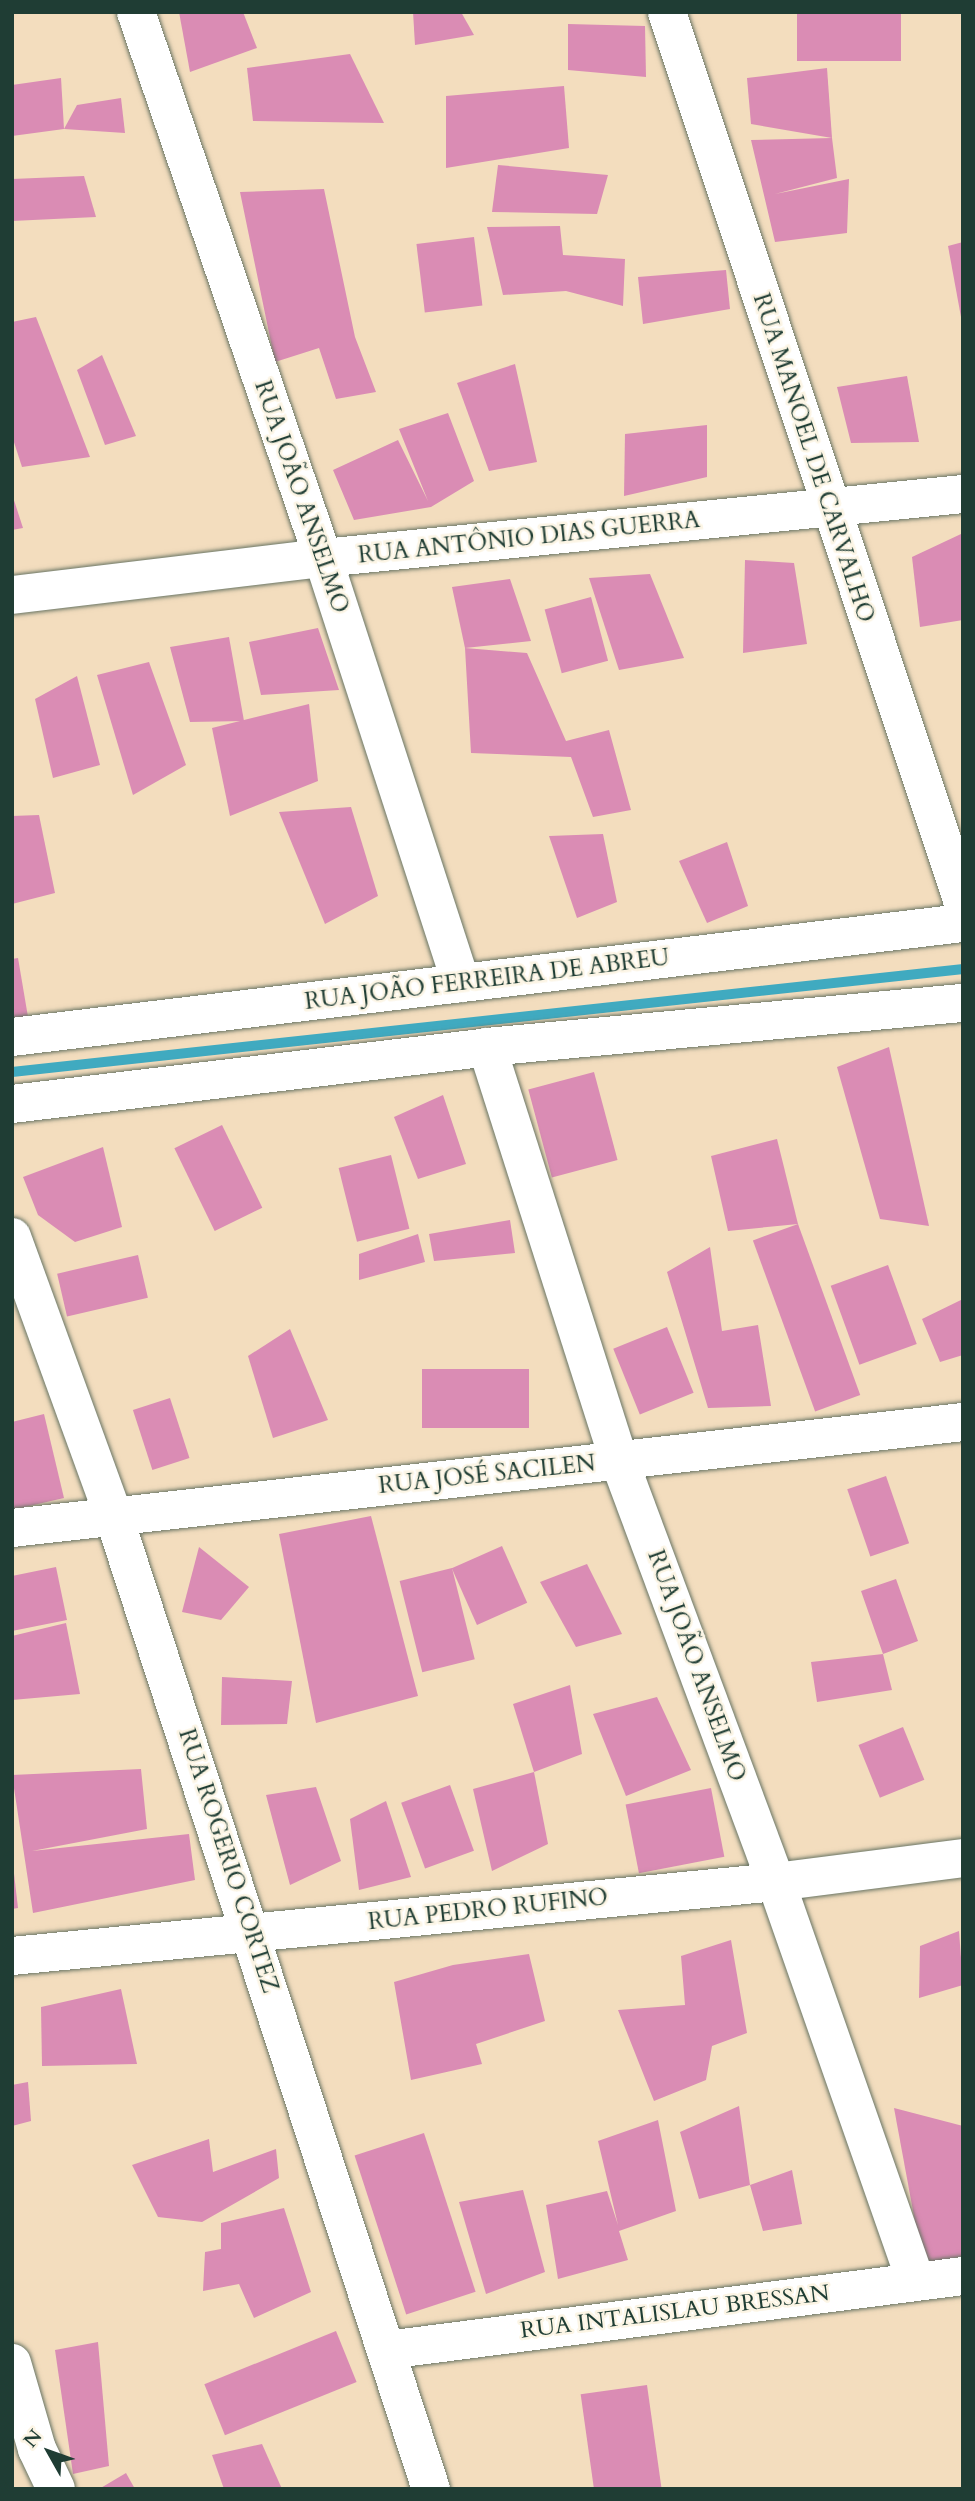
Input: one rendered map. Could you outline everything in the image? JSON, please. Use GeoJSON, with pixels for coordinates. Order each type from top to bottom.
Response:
{"type":"FeatureCollection","features":[{"type":"Feature","properties":{"kind":"street","name":"RUA JOÃO ANSELMO"},"geometry":{"type":"LineString","coordinates":[[136,12],[323,558],[461,983]]}},
{"type":"Feature","properties":{"kind":"street","name":"RUA MANOEL DE CARVALHO"},"geometry":{"type":"LineString","coordinates":[[667,12],[828,509],[963,903]]}},
{"type":"Feature","properties":{"kind":"street","name":"RUA ANTÔNIO DIAS GUERRA"},"geometry":{"type":"LineString","coordinates":[[12,595],[323,558],[963,494]]}},
{"type":"Feature","properties":{"kind":"street","name":"RUA JOÃO FERREIRA DE ABREU"},"geometry":{"type":"LineString","coordinates":[[12,1037],[963,923]]}},
{"type":"Feature","properties":{"kind":"street"},"geometry":{"type":"LineString","coordinates":[[12,1104],[487,1047],[963,1003]]}},
{"type":"Feature","properties":{"kind":"street","name":"RUA JOÃO ANSELMO"},"geometry":{"type":"LineString","coordinates":[[487,1047],[619,1460],[776,1882],[916,2281]]}},
{"type":"Feature","properties":{"kind":"street","name":"RUA ROGERIO CORTEZ"},"geometry":{"type":"LineString","coordinates":[[12,1237],[114,1517],[252,1933],[431,2489]]}},
{"type":"Feature","properties":{"kind":"street","name":"RUA JOSÉ SACILEN"},"geometry":{"type":"LineString","coordinates":[[12,1528],[963,1422]]}},
{"type":"Feature","properties":{"kind":"street","name":"RUA PEDRO RUFINO"},"geometry":{"type":"LineString","coordinates":[[12,1956],[776,1882],[963,1858]]}},
{"type":"Feature","properties":{"kind":"street","name":"RUA INTALISLAU BRESSAN"},"geometry":{"type":"LineString","coordinates":[[387,2350],[963,2276]]}},
{"type":"Feature","properties":{"kind":"street"},"geometry":{"type":"LineString","coordinates":[[12,2363],[37,2449],[55,2489]]}},
{"type":"Feature","properties":{"kind":"building"},"geometry":{"type":"Polygon","coordinates":[[[179,12],[243,12],[257,48],[190,72],[179,12]]]}},
{"type":"Feature","properties":{"kind":"building"},"geometry":{"type":"Polygon","coordinates":[[[413,12],[461,12],[474,35],[415,45],[413,12]]]}},
{"type":"Feature","properties":{"kind":"building"},"geometry":{"type":"Polygon","coordinates":[[[797,12],[901,12],[901,61],[797,61],[797,12]]]}},
{"type":"Feature","properties":{"kind":"building"},"geometry":{"type":"Polygon","coordinates":[[[568,24],[645,26],[646,77],[568,70],[568,24]]]}},
{"type":"Feature","properties":{"kind":"building"},"geometry":{"type":"Polygon","coordinates":[[[350,54],[384,123],[253,121],[247,68],[350,54]]]}},
{"type":"Feature","properties":{"kind":"building"},"geometry":{"type":"Polygon","coordinates":[[[827,68],[832,138],[751,124],[747,78],[827,68]]]}},
{"type":"Feature","properties":{"kind":"building"},"geometry":{"type":"Polygon","coordinates":[[[61,78],[64,129],[12,136],[12,85],[61,78]]]}},
{"type":"Feature","properties":{"kind":"building"},"geometry":{"type":"Polygon","coordinates":[[[564,86],[569,148],[446,168],[446,96],[564,86]]]}},
{"type":"Feature","properties":{"kind":"building"},"geometry":{"type":"Polygon","coordinates":[[[121,98],[125,133],[64,129],[77,105],[121,98]]]}},
{"type":"Feature","properties":{"kind":"building"},"geometry":{"type":"Polygon","coordinates":[[[832,138],[837,178],[775,194],[849,179],[847,233],[775,242],[751,140],[832,138]]]}},
{"type":"Feature","properties":{"kind":"building"},"geometry":{"type":"Polygon","coordinates":[[[498,165],[608,175],[597,214],[492,212],[498,165]]]}},
{"type":"Feature","properties":{"kind":"building"},"geometry":{"type":"Polygon","coordinates":[[[84,176],[96,217],[12,221],[12,179],[84,176]]]}},
{"type":"Feature","properties":{"kind":"building"},"geometry":{"type":"Polygon","coordinates":[[[324,189],[355,337],[376,392],[336,399],[319,348],[275,362],[240,192],[324,189]]]}},
{"type":"Feature","properties":{"kind":"building"},"geometry":{"type":"Polygon","coordinates":[[[560,226],[563,255],[625,259],[623,306],[566,291],[503,295],[487,227],[560,226]]]}},
{"type":"Feature","properties":{"kind":"building"},"geometry":{"type":"Polygon","coordinates":[[[474,237],[482,305],[425,313],[416,244],[474,237]]]}},
{"type":"Feature","properties":{"kind":"building"},"geometry":{"type":"Polygon","coordinates":[[[963,242],[963,317],[961,317],[948,246],[963,242]]]}},
{"type":"Feature","properties":{"kind":"building"},"geometry":{"type":"Polygon","coordinates":[[[726,270],[730,309],[643,324],[638,277],[726,270]]]}},
{"type":"Feature","properties":{"kind":"building"},"geometry":{"type":"Polygon","coordinates":[[[36,317],[90,457],[22,467],[12,436],[12,322],[36,317]]]}},
{"type":"Feature","properties":{"kind":"building"},"geometry":{"type":"Polygon","coordinates":[[[102,355],[136,436],[105,445],[77,370],[102,355]]]}},
{"type":"Feature","properties":{"kind":"building"},"geometry":{"type":"Polygon","coordinates":[[[515,364],[537,462],[489,471],[457,383],[515,364]]]}},
{"type":"Feature","properties":{"kind":"building"},"geometry":{"type":"Polygon","coordinates":[[[907,376],[919,442],[851,443],[837,387],[907,376]]]}},
{"type":"Feature","properties":{"kind":"building"},"geometry":{"type":"Polygon","coordinates":[[[448,413],[474,481],[431,507],[354,520],[333,470],[398,440],[428,501],[399,429],[448,413]]]}},
{"type":"Feature","properties":{"kind":"building"},"geometry":{"type":"Polygon","coordinates":[[[707,425],[707,477],[624,496],[625,434],[707,425]]]}},
{"type":"Feature","properties":{"kind":"building"},"geometry":{"type":"Polygon","coordinates":[[[12,494],[23,528],[12,530],[12,494]]]}},
{"type":"Feature","properties":{"kind":"building"},"geometry":{"type":"Polygon","coordinates":[[[961,534],[963,620],[920,627],[912,557],[961,534]]]}},
{"type":"Feature","properties":{"kind":"building"},"geometry":{"type":"Polygon","coordinates":[[[745,560],[794,563],[807,644],[743,653],[745,560]]]}},
{"type":"Feature","properties":{"kind":"building"},"geometry":{"type":"Polygon","coordinates":[[[650,574],[684,658],[619,670],[589,578],[650,574]]]}},
{"type":"Feature","properties":{"kind":"building"},"geometry":{"type":"Polygon","coordinates":[[[510,579],[531,641],[465,648],[452,587],[510,579]]]}},
{"type":"Feature","properties":{"kind":"building"},"geometry":{"type":"Polygon","coordinates":[[[591,597],[608,661],[562,673],[545,609],[591,597]]]}},
{"type":"Feature","properties":{"kind":"building"},"geometry":{"type":"Polygon","coordinates":[[[318,628],[339,690],[261,695],[249,642],[318,628]]]}},
{"type":"Feature","properties":{"kind":"building"},"geometry":{"type":"Polygon","coordinates":[[[229,637],[244,721],[190,722],[170,647],[229,637]]]}},
{"type":"Feature","properties":{"kind":"building"},"geometry":{"type":"Polygon","coordinates":[[[465,648],[527,653],[566,741],[609,730],[631,810],[593,817],[571,757],[471,753],[465,648]]]}},
{"type":"Feature","properties":{"kind":"building"},"geometry":{"type":"Polygon","coordinates":[[[149,662],[186,765],[133,795],[97,675],[149,662]]]}},
{"type":"Feature","properties":{"kind":"building"},"geometry":{"type":"Polygon","coordinates":[[[77,676],[100,765],[53,778],[35,699],[77,676]]]}},
{"type":"Feature","properties":{"kind":"building"},"geometry":{"type":"Polygon","coordinates":[[[309,704],[318,781],[230,816],[212,728],[309,704]]]}},
{"type":"Feature","properties":{"kind":"building"},"geometry":{"type":"Polygon","coordinates":[[[351,807],[378,896],[325,924],[279,812],[351,807]]]}},
{"type":"Feature","properties":{"kind":"building"},"geometry":{"type":"Polygon","coordinates":[[[39,815],[55,893],[12,904],[12,816],[39,815]]]}},
{"type":"Feature","properties":{"kind":"building"},"geometry":{"type":"Polygon","coordinates":[[[603,834],[617,902],[577,918],[549,836],[603,834]]]}},
{"type":"Feature","properties":{"kind":"building"},"geometry":{"type":"Polygon","coordinates":[[[727,842],[748,906],[707,923],[679,861],[727,842]]]}},
{"type":"Feature","properties":{"kind":"building"},"geometry":{"type":"Polygon","coordinates":[[[18,958],[28,1017],[12,1017],[12,959],[18,958]]]}},
{"type":"Feature","properties":{"kind":"building"},"geometry":{"type":"Polygon","coordinates":[[[889,1047],[929,1226],[880,1219],[837,1067],[889,1047]]]}},
{"type":"Feature","properties":{"kind":"building"},"geometry":{"type":"Polygon","coordinates":[[[594,1072],[618,1160],[552,1177],[528,1090],[594,1072]]]}},
{"type":"Feature","properties":{"kind":"building"},"geometry":{"type":"Polygon","coordinates":[[[443,1095],[466,1164],[418,1179],[394,1117],[443,1095]]]}},
{"type":"Feature","properties":{"kind":"building"},"geometry":{"type":"Polygon","coordinates":[[[222,1125],[262,1208],[215,1231],[174,1148],[222,1125]]]}},
{"type":"Feature","properties":{"kind":"building"},"geometry":{"type":"Polygon","coordinates":[[[777,1139],[798,1224],[728,1231],[711,1156],[777,1139]]]}},
{"type":"Feature","properties":{"kind":"building"},"geometry":{"type":"Polygon","coordinates":[[[103,1147],[122,1227],[75,1242],[38,1215],[23,1177],[103,1147]]]}},
{"type":"Feature","properties":{"kind":"building"},"geometry":{"type":"Polygon","coordinates":[[[391,1155],[409,1229],[357,1242],[339,1168],[391,1155]]]}},
{"type":"Feature","properties":{"kind":"building"},"geometry":{"type":"Polygon","coordinates":[[[510,1220],[515,1253],[434,1261],[429,1234],[510,1220]]]}},
{"type":"Feature","properties":{"kind":"building"},"geometry":{"type":"Polygon","coordinates":[[[798,1224],[860,1395],[815,1411],[753,1240],[798,1224]]]}},
{"type":"Feature","properties":{"kind":"building"},"geometry":{"type":"Polygon","coordinates":[[[418,1234],[425,1262],[359,1280],[359,1254],[418,1234]]]}},
{"type":"Feature","properties":{"kind":"building"},"geometry":{"type":"Polygon","coordinates":[[[710,1247],[722,1331],[758,1325],[771,1406],[708,1408],[667,1272],[710,1247]]]}},
{"type":"Feature","properties":{"kind":"building"},"geometry":{"type":"Polygon","coordinates":[[[138,1255],[148,1298],[67,1317],[57,1274],[138,1255]]]}},
{"type":"Feature","properties":{"kind":"building"},"geometry":{"type":"Polygon","coordinates":[[[888,1265],[917,1344],[859,1365],[831,1286],[888,1265]]]}},
{"type":"Feature","properties":{"kind":"building"},"geometry":{"type":"Polygon","coordinates":[[[963,1299],[963,1355],[940,1362],[922,1319],[963,1299]]]}},
{"type":"Feature","properties":{"kind":"building"},"geometry":{"type":"Polygon","coordinates":[[[667,1327],[694,1393],[640,1415],[613,1349],[667,1327]]]}},
{"type":"Feature","properties":{"kind":"building"},"geometry":{"type":"Polygon","coordinates":[[[290,1329],[328,1420],[273,1438],[248,1356],[290,1329]]]}},
{"type":"Feature","properties":{"kind":"building"},"geometry":{"type":"Polygon","coordinates":[[[422,1369],[529,1369],[529,1428],[422,1428],[422,1369]]]}},
{"type":"Feature","properties":{"kind":"building"},"geometry":{"type":"Polygon","coordinates":[[[170,1398],[189,1458],[152,1470],[133,1410],[170,1398]]]}},
{"type":"Feature","properties":{"kind":"building"},"geometry":{"type":"Polygon","coordinates":[[[44,1414],[64,1498],[12,1510],[12,1422],[44,1414]]]}},
{"type":"Feature","properties":{"kind":"building"},"geometry":{"type":"Polygon","coordinates":[[[886,1476],[909,1543],[870,1556],[847,1489],[886,1476]]]}},
{"type":"Feature","properties":{"kind":"building"},"geometry":{"type":"Polygon","coordinates":[[[371,1516],[418,1696],[316,1723],[279,1534],[371,1516]]]}},
{"type":"Feature","properties":{"kind":"building"},"geometry":{"type":"Polygon","coordinates":[[[502,1546],[527,1603],[477,1625],[452,1568],[502,1546]]]}},
{"type":"Feature","properties":{"kind":"building"},"geometry":{"type":"Polygon","coordinates":[[[199,1547],[249,1587],[221,1620],[182,1612],[199,1547]]]}},
{"type":"Feature","properties":{"kind":"building"},"geometry":{"type":"Polygon","coordinates":[[[587,1564],[622,1634],[576,1647],[540,1582],[587,1564]]]}},
{"type":"Feature","properties":{"kind":"building"},"geometry":{"type":"Polygon","coordinates":[[[56,1567],[67,1620],[12,1631],[12,1576],[56,1567]]]}},
{"type":"Feature","properties":{"kind":"building"},"geometry":{"type":"Polygon","coordinates":[[[452,1568],[475,1659],[422,1672],[400,1581],[452,1568]]]}},
{"type":"Feature","properties":{"kind":"building"},"geometry":{"type":"Polygon","coordinates":[[[896,1579],[918,1641],[883,1654],[861,1591],[896,1579]]]}},
{"type":"Feature","properties":{"kind":"building"},"geometry":{"type":"Polygon","coordinates":[[[66,1623],[80,1694],[12,1700],[12,1636],[66,1623]]]}},
{"type":"Feature","properties":{"kind":"building"},"geometry":{"type":"Polygon","coordinates":[[[883,1654],[892,1690],[817,1702],[811,1662],[883,1654]]]}},
{"type":"Feature","properties":{"kind":"building"},"geometry":{"type":"Polygon","coordinates":[[[222,1677],[292,1681],[287,1724],[221,1725],[222,1677]]]}},
{"type":"Feature","properties":{"kind":"building"},"geometry":{"type":"Polygon","coordinates":[[[570,1685],[582,1754],[534,1772],[513,1704],[570,1685]]]}},
{"type":"Feature","properties":{"kind":"building"},"geometry":{"type":"Polygon","coordinates":[[[657,1697],[691,1770],[626,1796],[593,1714],[657,1697]]]}},
{"type":"Feature","properties":{"kind":"building"},"geometry":{"type":"Polygon","coordinates":[[[903,1727],[924,1780],[880,1798],[858,1745],[903,1727]]]}},
{"type":"Feature","properties":{"kind":"building"},"geometry":{"type":"Polygon","coordinates":[[[141,1769],[147,1829],[32,1851],[189,1834],[195,1880],[33,1913],[12,1775],[141,1769]]]}},
{"type":"Feature","properties":{"kind":"building"},"geometry":{"type":"Polygon","coordinates":[[[534,1772],[548,1844],[492,1871],[473,1789],[534,1772]]]}},
{"type":"Feature","properties":{"kind":"building"},"geometry":{"type":"Polygon","coordinates":[[[450,1785],[474,1851],[425,1869],[401,1803],[450,1785]]]}},
{"type":"Feature","properties":{"kind":"building"},"geometry":{"type":"Polygon","coordinates":[[[316,1787],[341,1861],[290,1885],[266,1795],[316,1787]]]}},
{"type":"Feature","properties":{"kind":"building"},"geometry":{"type":"Polygon","coordinates":[[[711,1788],[724,1857],[639,1873],[626,1805],[711,1788]]]}},
{"type":"Feature","properties":{"kind":"building"},"geometry":{"type":"Polygon","coordinates":[[[386,1801],[411,1877],[359,1890],[350,1819],[386,1801]]]}},
{"type":"Feature","properties":{"kind":"building"},"geometry":{"type":"Polygon","coordinates":[[[12,1856],[18,1908],[12,1909],[12,1856]]]}},
{"type":"Feature","properties":{"kind":"building"},"geometry":{"type":"Polygon","coordinates":[[[959,1931],[963,1985],[919,1998],[920,1946],[959,1931]]]}},
{"type":"Feature","properties":{"kind":"building"},"geometry":{"type":"Polygon","coordinates":[[[731,1940],[747,2033],[712,2046],[706,2080],[654,2101],[618,2010],[685,2005],[681,1956],[731,1940]]]}},
{"type":"Feature","properties":{"kind":"building"},"geometry":{"type":"Polygon","coordinates":[[[529,1954],[545,2021],[476,2044],[482,2064],[411,2080],[394,1982],[453,1965],[529,1954]]]}},
{"type":"Feature","properties":{"kind":"building"},"geometry":{"type":"Polygon","coordinates":[[[121,1989],[137,2064],[42,2066],[41,2007],[121,1989]]]}},
{"type":"Feature","properties":{"kind":"building"},"geometry":{"type":"Polygon","coordinates":[[[28,2082],[31,2121],[12,2126],[12,2085],[28,2082]]]}},
{"type":"Feature","properties":{"kind":"building"},"geometry":{"type":"Polygon","coordinates":[[[739,2106],[750,2185],[699,2199],[680,2132],[739,2106]]]}},
{"type":"Feature","properties":{"kind":"building"},"geometry":{"type":"Polygon","coordinates":[[[894,2108],[963,2126],[963,2256],[923,2265],[894,2108]]]}},
{"type":"Feature","properties":{"kind":"building"},"geometry":{"type":"Polygon","coordinates":[[[658,2120],[676,2211],[619,2231],[628,2260],[558,2279],[546,2205],[607,2191],[618,2225],[598,2141],[658,2120]]]}},
{"type":"Feature","properties":{"kind":"building"},"geometry":{"type":"Polygon","coordinates":[[[424,2133],[476,2292],[406,2314],[355,2156],[424,2133]]]}},
{"type":"Feature","properties":{"kind":"building"},"geometry":{"type":"Polygon","coordinates":[[[209,2139],[213,2172],[276,2149],[279,2178],[202,2222],[158,2217],[132,2165],[209,2139]]]}},
{"type":"Feature","properties":{"kind":"building"},"geometry":{"type":"Polygon","coordinates":[[[792,2170],[802,2224],[763,2231],[750,2185],[792,2170]]]}},
{"type":"Feature","properties":{"kind":"building"},"geometry":{"type":"Polygon","coordinates":[[[523,2190],[545,2272],[486,2294],[459,2202],[523,2190]]]}},
{"type":"Feature","properties":{"kind":"building"},"geometry":{"type":"Polygon","coordinates":[[[284,2208],[311,2292],[254,2318],[239,2284],[203,2291],[205,2252],[221,2249],[221,2223],[284,2208]]]}},
{"type":"Feature","properties":{"kind":"building"},"geometry":{"type":"Polygon","coordinates":[[[336,2331],[357,2382],[225,2435],[204,2384],[336,2331]]]}},
{"type":"Feature","properties":{"kind":"building"},"geometry":{"type":"Polygon","coordinates":[[[98,2342],[109,2466],[73,2474],[55,2350],[98,2342]]]}},
{"type":"Feature","properties":{"kind":"building"},"geometry":{"type":"Polygon","coordinates":[[[647,2385],[662,2489],[594,2489],[581,2394],[647,2385]]]}},
{"type":"Feature","properties":{"kind":"building"},"geometry":{"type":"Polygon","coordinates":[[[262,2444],[282,2489],[224,2489],[212,2455],[262,2444]]]}},
{"type":"Feature","properties":{"kind":"building"},"geometry":{"type":"Polygon","coordinates":[[[126,2473],[135,2489],[99,2489],[126,2473]]]}},
{"type":"Feature","properties":{"kind":"waterway"},"geometry":{"type":"LineString","coordinates":[[12,1072],[963,969]]}}]}
